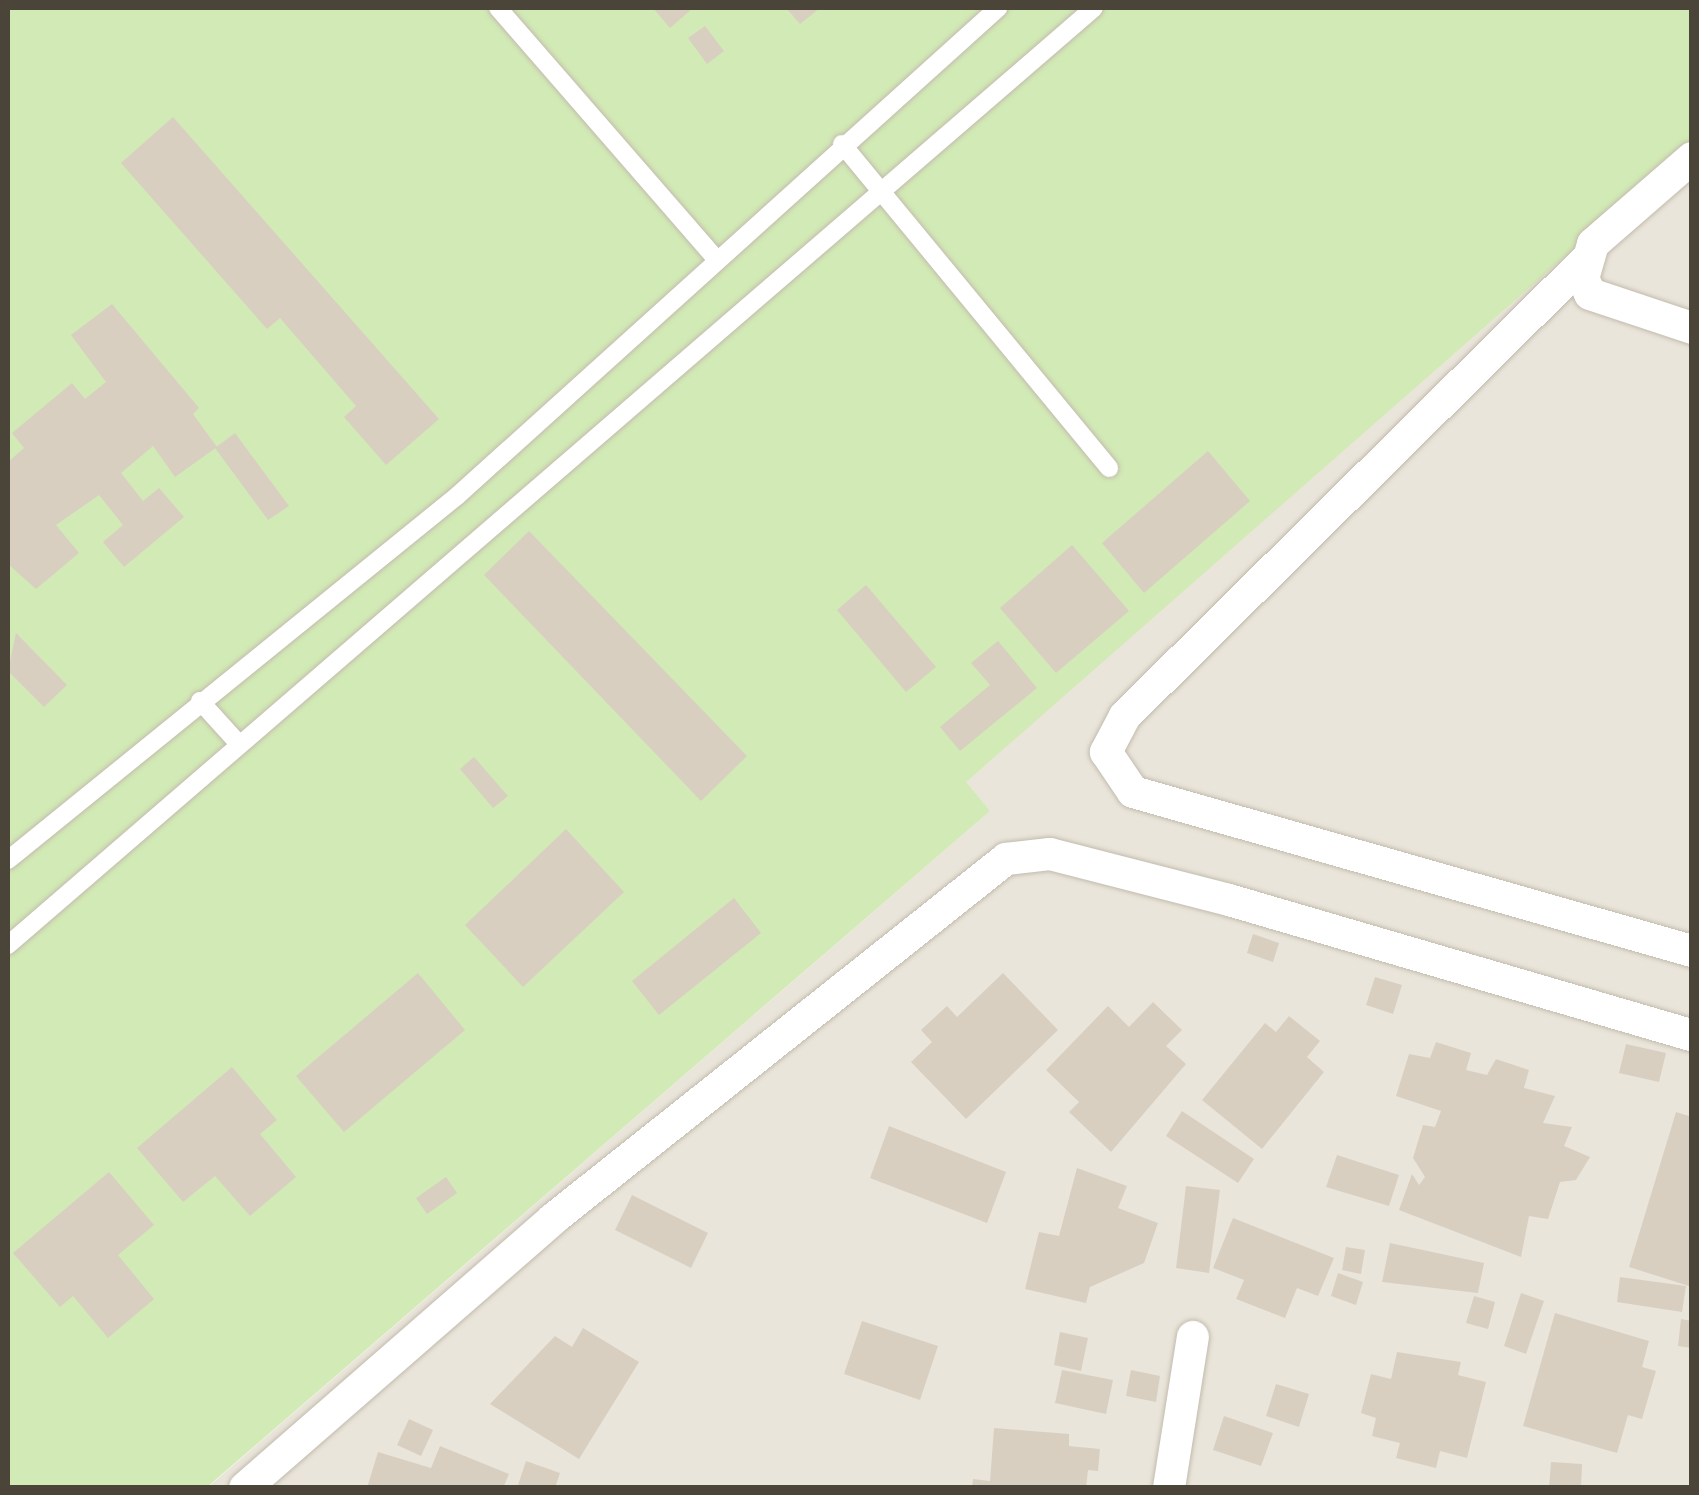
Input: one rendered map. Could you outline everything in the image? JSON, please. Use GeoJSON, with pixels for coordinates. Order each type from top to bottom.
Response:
{"type":"FeatureCollection","features":[{"type":"Feature","properties":{"kind":"street"},"geometry":{"type":"LineString","coordinates":[[1692,158],[1610,227],[1587,260],[1139,702],[1106,752],[1133,792],[1692,951]]}},
{"type":"Feature","properties":{"kind":"street"},"geometry":{"type":"LineString","coordinates":[[1587,260],[1590,294],[1692,328]]}},
{"type":"Feature","properties":{"kind":"street"},"geometry":{"type":"LineString","coordinates":[[245,1488],[553,1219],[1006,859],[1050,854],[1230,900],[1692,1035]]}},
{"type":"Feature","properties":{"kind":"street"},"geometry":{"type":"LineString","coordinates":[[1169,1488],[1193,1337]]}},
{"type":"Feature","properties":{"kind":"lane"},"geometry":{"type":"LineString","coordinates":[[498,8],[716,259]]}},
{"type":"Feature","properties":{"kind":"lane"},"geometry":{"type":"LineString","coordinates":[[8,860],[458,496],[842,144],[998,8]]}},
{"type":"Feature","properties":{"kind":"lane"},"geometry":{"type":"LineString","coordinates":[[8,946],[1094,8]]}},
{"type":"Feature","properties":{"kind":"lane"},"geometry":{"type":"LineString","coordinates":[[842,144],[1109,468]]}},
{"type":"Feature","properties":{"kind":"lane"},"geometry":{"type":"LineString","coordinates":[[200,701],[239,744]]}},
{"type":"Feature","properties":{"kind":"shaded area"},"geometry":{"type":"Polygon","coordinates":[[[1691,146],[1691,1487],[207,1488],[990,811],[965,782],[1691,146]]]}},
{"type":"Feature","properties":{"kind":"green space"},"geometry":{"type":"Polygon","coordinates":[[[8,8],[1691,8],[1691,146],[966,782],[990,811],[207,1487],[8,1488],[8,8]]]}},
{"type":"Feature","properties":{"kind":"building"},"geometry":{"type":"Polygon","coordinates":[[[653,8],[693,8],[670,28],[653,8]]]}},
{"type":"Feature","properties":{"kind":"building"},"geometry":{"type":"Polygon","coordinates":[[[786,8],[820,8],[800,24],[786,8]]]}},
{"type":"Feature","properties":{"kind":"building"},"geometry":{"type":"Polygon","coordinates":[[[705,26],[724,51],[707,64],[688,38],[705,26]]]}},
{"type":"Feature","properties":{"kind":"building"},"geometry":{"type":"Polygon","coordinates":[[[173,117],[439,419],[386,465],[344,417],[356,406],[280,318],[267,329],[121,163],[173,117]]]}},
{"type":"Feature","properties":{"kind":"building"},"geometry":{"type":"Polygon","coordinates":[[[112,304],[199,408],[193,414],[217,447],[175,477],[153,446],[121,473],[143,501],[159,488],[184,517],[124,567],[103,542],[123,525],[99,495],[56,525],[79,553],[36,589],[8,564],[8,462],[24,448],[12,433],[72,383],[85,399],[106,382],[71,335],[112,304]]]}},
{"type":"Feature","properties":{"kind":"building"},"geometry":{"type":"Polygon","coordinates":[[[235,433],[289,506],[268,520],[215,448],[235,433]]]}},
{"type":"Feature","properties":{"kind":"building"},"geometry":{"type":"Polygon","coordinates":[[[1208,451],[1250,501],[1144,593],[1102,543],[1208,451]]]}},
{"type":"Feature","properties":{"kind":"building"},"geometry":{"type":"Polygon","coordinates":[[[529,531],[747,756],[701,801],[484,575],[529,531]]]}},
{"type":"Feature","properties":{"kind":"building"},"geometry":{"type":"Polygon","coordinates":[[[1072,545],[1129,611],[1056,673],[1000,608],[1072,545]]]}},
{"type":"Feature","properties":{"kind":"building"},"geometry":{"type":"Polygon","coordinates":[[[866,585],[936,667],[906,692],[837,610],[866,585]]]}},
{"type":"Feature","properties":{"kind":"building"},"geometry":{"type":"Polygon","coordinates":[[[16,633],[67,685],[44,707],[8,671],[16,633]]]}},
{"type":"Feature","properties":{"kind":"building"},"geometry":{"type":"Polygon","coordinates":[[[998,641],[1037,688],[960,751],[940,727],[990,685],[971,663],[998,641]]]}},
{"type":"Feature","properties":{"kind":"building"},"geometry":{"type":"Polygon","coordinates":[[[474,757],[508,796],[493,808],[460,769],[474,757]]]}},
{"type":"Feature","properties":{"kind":"building"},"geometry":{"type":"Polygon","coordinates":[[[566,829],[624,892],[523,987],[465,925],[566,829]]]}},
{"type":"Feature","properties":{"kind":"building"},"geometry":{"type":"Polygon","coordinates":[[[734,898],[761,933],[659,1015],[632,981],[734,898]]]}},
{"type":"Feature","properties":{"kind":"building"},"geometry":{"type":"Polygon","coordinates":[[[1253,934],[1279,943],[1273,962],[1247,953],[1253,934]]]}},
{"type":"Feature","properties":{"kind":"building"},"geometry":{"type":"Polygon","coordinates":[[[418,973],[465,1030],[344,1132],[296,1076],[418,973]]]}},
{"type":"Feature","properties":{"kind":"building"},"geometry":{"type":"Polygon","coordinates":[[[1003,973],[1058,1030],[966,1119],[911,1062],[932,1042],[921,1030],[947,1006],[957,1017],[1003,973]]]}},
{"type":"Feature","properties":{"kind":"building"},"geometry":{"type":"Polygon","coordinates":[[[1375,977],[1402,985],[1393,1014],[1366,1005],[1375,977]]]}},
{"type":"Feature","properties":{"kind":"building"},"geometry":{"type":"Polygon","coordinates":[[[1153,1002],[1182,1030],[1166,1046],[1186,1064],[1111,1152],[1069,1112],[1079,1102],[1046,1070],[1108,1006],[1129,1027],[1153,1002]]]}},
{"type":"Feature","properties":{"kind":"building"},"geometry":{"type":"Polygon","coordinates":[[[1289,1016],[1320,1041],[1307,1057],[1324,1072],[1262,1149],[1202,1100],[1265,1023],[1276,1032],[1289,1016]]]}},
{"type":"Feature","properties":{"kind":"building"},"geometry":{"type":"Polygon","coordinates":[[[1436,1042],[1471,1053],[1466,1070],[1487,1075],[1496,1059],[1529,1070],[1524,1088],[1555,1096],[1543,1123],[1572,1127],[1564,1146],[1590,1157],[1576,1180],[1560,1182],[1548,1219],[1529,1216],[1521,1257],[1399,1210],[1412,1174],[1419,1185],[1425,1177],[1413,1158],[1423,1125],[1435,1127],[1441,1111],[1396,1096],[1409,1054],[1430,1058],[1436,1042]]]}},
{"type":"Feature","properties":{"kind":"building"},"geometry":{"type":"Polygon","coordinates":[[[1626,1044],[1666,1053],[1659,1082],[1619,1073],[1626,1044]]]}},
{"type":"Feature","properties":{"kind":"building"},"geometry":{"type":"Polygon","coordinates":[[[232,1067],[277,1120],[260,1134],[296,1177],[250,1216],[215,1176],[183,1202],[137,1148],[232,1067]]]}},
{"type":"Feature","properties":{"kind":"building"},"geometry":{"type":"Polygon","coordinates":[[[1182,1111],[1254,1159],[1238,1183],[1166,1136],[1182,1111]]]}},
{"type":"Feature","properties":{"kind":"building"},"geometry":{"type":"Polygon","coordinates":[[[1676,1112],[1692,1117],[1692,1287],[1629,1267],[1676,1112]]]}},
{"type":"Feature","properties":{"kind":"building"},"geometry":{"type":"Polygon","coordinates":[[[889,1126],[1006,1172],[987,1223],[870,1178],[889,1126]]]}},
{"type":"Feature","properties":{"kind":"building"},"geometry":{"type":"Polygon","coordinates":[[[1337,1155],[1399,1175],[1389,1206],[1326,1187],[1337,1155]]]}},
{"type":"Feature","properties":{"kind":"building"},"geometry":{"type":"Polygon","coordinates":[[[1077,1168],[1127,1186],[1118,1208],[1158,1223],[1144,1263],[1090,1287],[1086,1303],[1025,1289],[1039,1232],[1059,1236],[1077,1168]]]}},
{"type":"Feature","properties":{"kind":"building"},"geometry":{"type":"Polygon","coordinates":[[[109,1172],[154,1225],[118,1255],[154,1299],[108,1338],[73,1296],[60,1307],[13,1253],[109,1172]]]}},
{"type":"Feature","properties":{"kind":"building"},"geometry":{"type":"Polygon","coordinates":[[[446,1177],[457,1193],[427,1214],[416,1198],[446,1177]]]}},
{"type":"Feature","properties":{"kind":"building"},"geometry":{"type":"Polygon","coordinates":[[[1186,1186],[1220,1190],[1209,1273],[1176,1268],[1186,1186]]]}},
{"type":"Feature","properties":{"kind":"building"},"geometry":{"type":"Polygon","coordinates":[[[632,1195],[708,1233],[691,1268],[615,1230],[632,1195]]]}},
{"type":"Feature","properties":{"kind":"building"},"geometry":{"type":"Polygon","coordinates":[[[1233,1218],[1334,1258],[1318,1296],[1297,1288],[1285,1318],[1236,1299],[1244,1280],[1213,1268],[1233,1218]]]}},
{"type":"Feature","properties":{"kind":"building"},"geometry":{"type":"Polygon","coordinates":[[[1390,1243],[1484,1263],[1478,1293],[1382,1282],[1390,1243]]]}},
{"type":"Feature","properties":{"kind":"building"},"geometry":{"type":"Polygon","coordinates":[[[1346,1247],[1365,1250],[1361,1274],[1342,1270],[1346,1247]]]}},
{"type":"Feature","properties":{"kind":"building"},"geometry":{"type":"Polygon","coordinates":[[[1338,1273],[1363,1282],[1356,1305],[1331,1296],[1338,1273]]]}},
{"type":"Feature","properties":{"kind":"building"},"geometry":{"type":"Polygon","coordinates":[[[1620,1277],[1686,1286],[1682,1312],[1617,1302],[1620,1277]]]}},
{"type":"Feature","properties":{"kind":"building"},"geometry":{"type":"Polygon","coordinates":[[[1521,1293],[1544,1301],[1526,1354],[1504,1346],[1521,1293]]]}},
{"type":"Feature","properties":{"kind":"building"},"geometry":{"type":"Polygon","coordinates":[[[1474,1296],[1495,1302],[1488,1329],[1466,1323],[1474,1296]]]}},
{"type":"Feature","properties":{"kind":"building"},"geometry":{"type":"Polygon","coordinates":[[[1555,1313],[1649,1341],[1642,1367],[1656,1371],[1642,1419],[1628,1415],[1617,1453],[1523,1426],[1555,1313]]]}},
{"type":"Feature","properties":{"kind":"building"},"geometry":{"type":"Polygon","coordinates":[[[1681,1319],[1692,1321],[1692,1348],[1678,1346],[1681,1319]]]}},
{"type":"Feature","properties":{"kind":"building"},"geometry":{"type":"Polygon","coordinates":[[[862,1321],[938,1346],[920,1400],[844,1374],[862,1321]]]}},
{"type":"Feature","properties":{"kind":"building"},"geometry":{"type":"Polygon","coordinates":[[[583,1328],[639,1362],[579,1459],[490,1404],[555,1336],[572,1347],[583,1328]]]}},
{"type":"Feature","properties":{"kind":"building"},"geometry":{"type":"Polygon","coordinates":[[[1060,1332],[1088,1338],[1081,1371],[1054,1365],[1060,1332]]]}},
{"type":"Feature","properties":{"kind":"building"},"geometry":{"type":"Polygon","coordinates":[[[1397,1352],[1461,1362],[1458,1375],[1486,1382],[1467,1458],[1440,1451],[1436,1468],[1396,1458],[1400,1443],[1372,1436],[1376,1418],[1361,1413],[1371,1374],[1391,1379],[1397,1352]]]}},
{"type":"Feature","properties":{"kind":"building"},"geometry":{"type":"Polygon","coordinates":[[[1062,1370],[1113,1380],[1106,1414],[1055,1403],[1062,1370]]]}},
{"type":"Feature","properties":{"kind":"building"},"geometry":{"type":"Polygon","coordinates":[[[1131,1370],[1160,1376],[1156,1402],[1126,1396],[1131,1370]]]}},
{"type":"Feature","properties":{"kind":"building"},"geometry":{"type":"Polygon","coordinates":[[[1276,1384],[1309,1394],[1299,1427],[1266,1416],[1276,1384]]]}},
{"type":"Feature","properties":{"kind":"building"},"geometry":{"type":"Polygon","coordinates":[[[1224,1416],[1273,1433],[1261,1466],[1213,1450],[1224,1416]]]}},
{"type":"Feature","properties":{"kind":"building"},"geometry":{"type":"Polygon","coordinates":[[[409,1419],[433,1430],[421,1456],[397,1445],[409,1419]]]}},
{"type":"Feature","properties":{"kind":"building"},"geometry":{"type":"Polygon","coordinates":[[[994,1428],[1069,1434],[1069,1446],[1100,1449],[1098,1471],[1088,1470],[1086,1488],[972,1488],[973,1479],[990,1481],[994,1428]]]}},
{"type":"Feature","properties":{"kind":"building"},"geometry":{"type":"Polygon","coordinates":[[[440,1446],[509,1474],[503,1488],[367,1488],[378,1452],[431,1468],[440,1446]]]}},
{"type":"Feature","properties":{"kind":"building"},"geometry":{"type":"Polygon","coordinates":[[[526,1461],[560,1473],[555,1488],[517,1488],[526,1461]]]}},
{"type":"Feature","properties":{"kind":"building"},"geometry":{"type":"Polygon","coordinates":[[[1551,1462],[1582,1464],[1581,1488],[1549,1488],[1551,1462]]]}}]}
